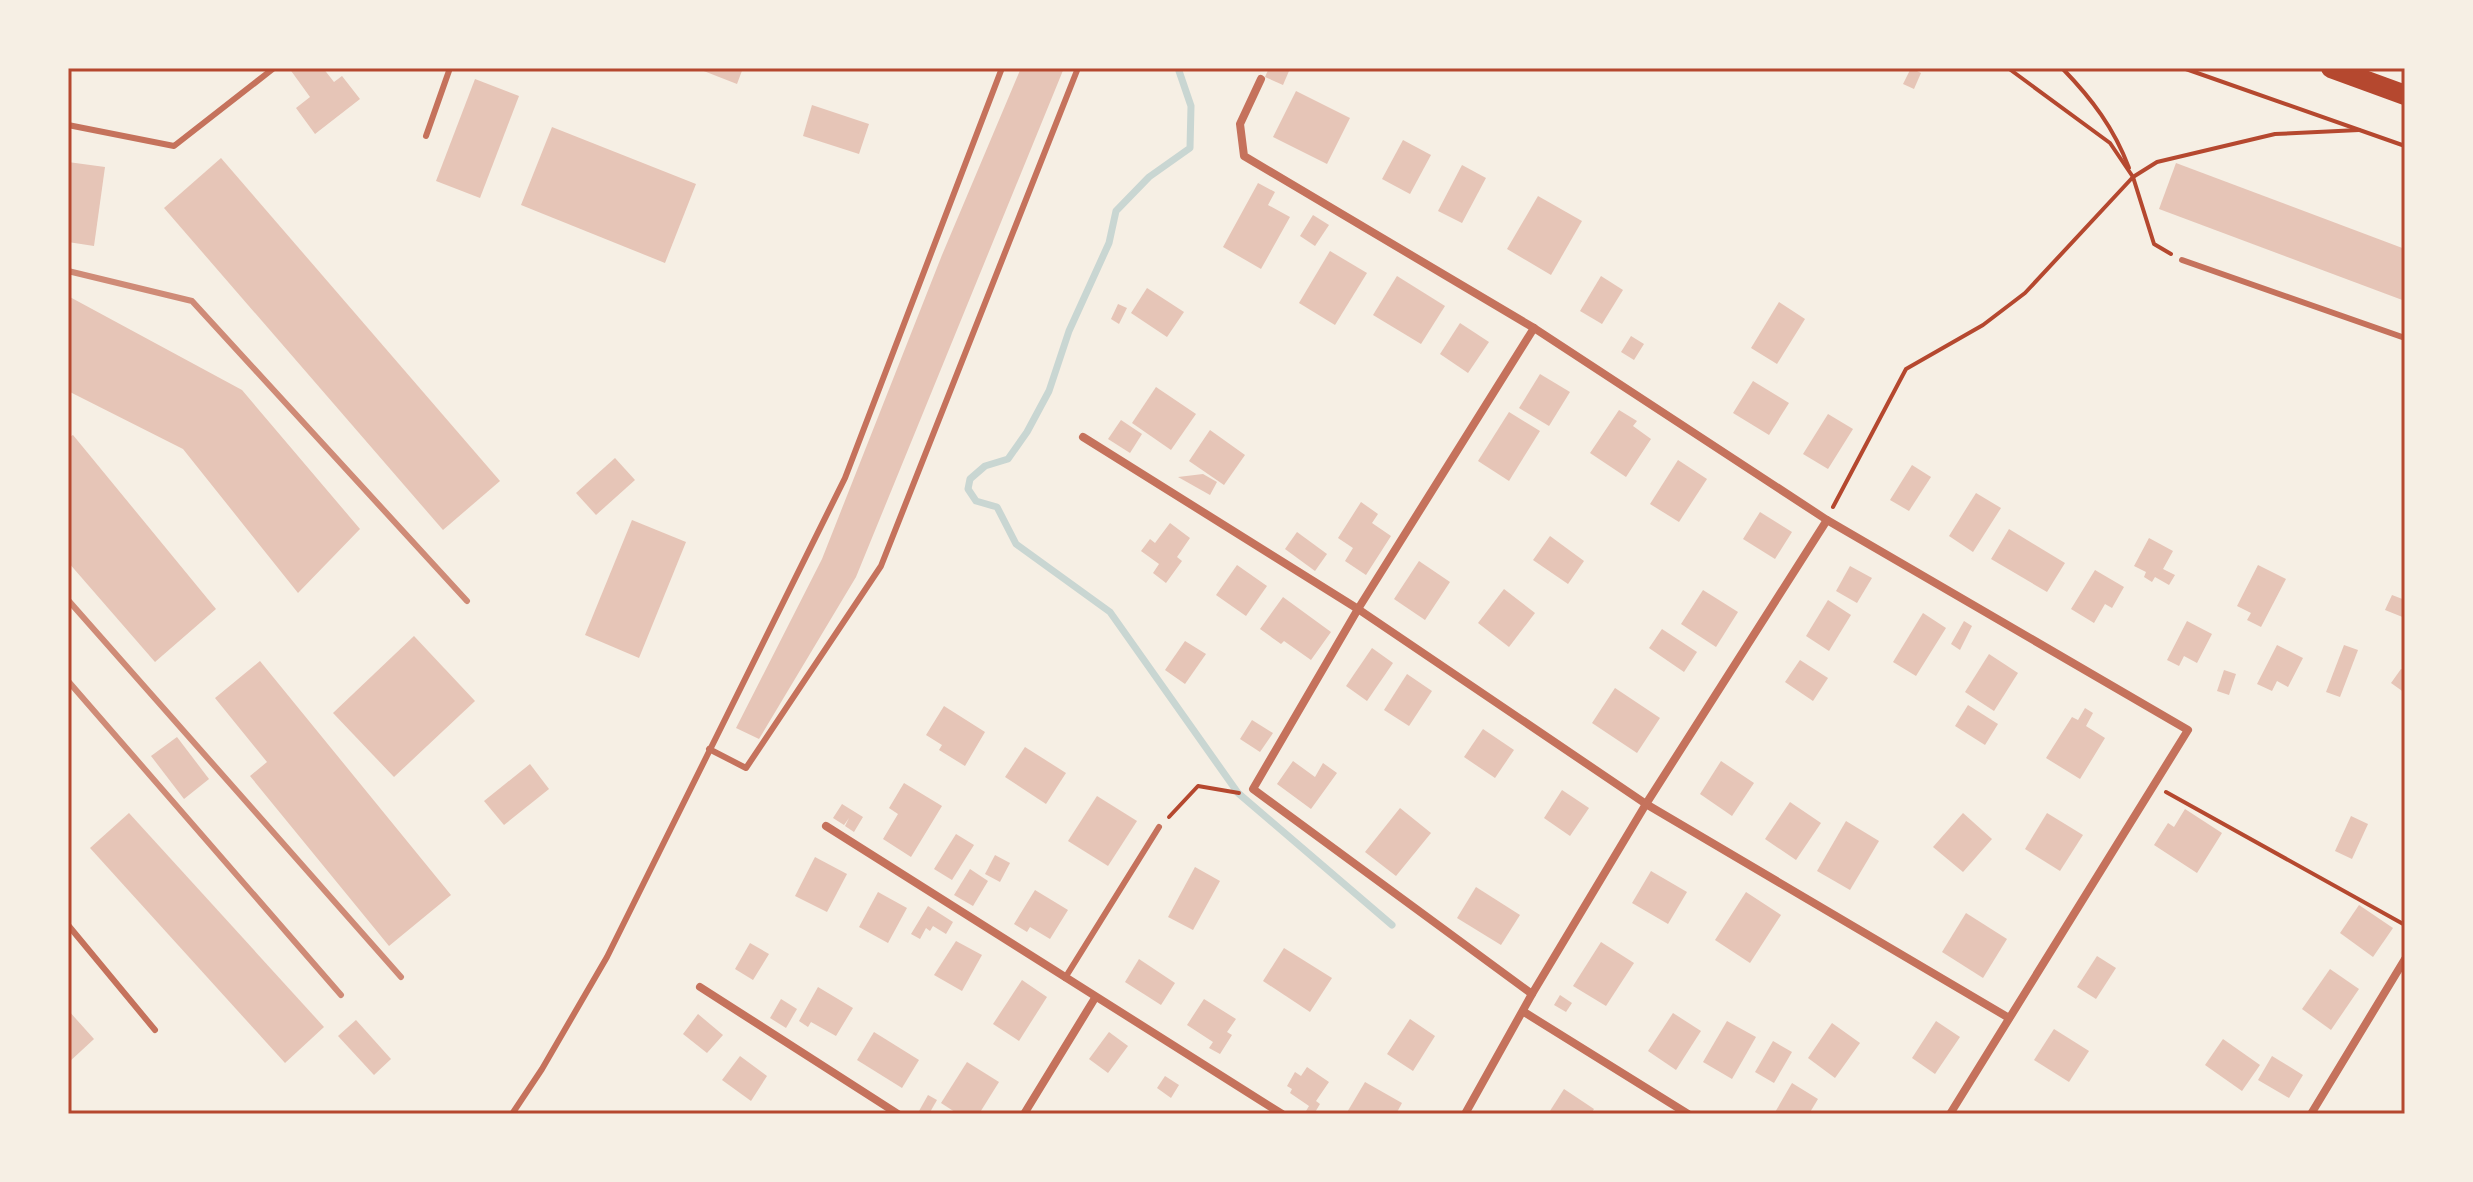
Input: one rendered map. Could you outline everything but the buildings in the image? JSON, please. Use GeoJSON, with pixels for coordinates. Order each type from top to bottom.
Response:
{"type":"FeatureCollection","features":[{"type":"Feature","properties":{"kind":"main road"},"geometry":{"type":"LineString","coordinates":[[2331,68],[2405,95]]}},
{"type":"Feature","properties":{"kind":"street"},"geometry":{"type":"LineString","coordinates":[[1261,79],[1240,124],[1244,156],[1534,328],[1827,520],[2188,730],[1950,1114]]}},
{"type":"Feature","properties":{"kind":"street"},"geometry":{"type":"LineString","coordinates":[[1532,994],[1253,789],[1358,609],[1534,328]]}},
{"type":"Feature","properties":{"kind":"street"},"geometry":{"type":"LineString","coordinates":[[1083,437],[1358,609],[1646,804],[2009,1018]]}},
{"type":"Feature","properties":{"kind":"street"},"geometry":{"type":"LineString","coordinates":[[1465,1114],[1532,994],[1646,804],[1827,520]]}},
{"type":"Feature","properties":{"kind":"street"},"geometry":{"type":"LineString","coordinates":[[826,826],[1282,1114]]}},
{"type":"Feature","properties":{"kind":"street"},"geometry":{"type":"LineString","coordinates":[[2311,1114],[2405,959]]}},
{"type":"Feature","properties":{"kind":"street"},"geometry":{"type":"LineString","coordinates":[[700,987],[898,1114]]}},
{"type":"Feature","properties":{"kind":"street"},"geometry":{"type":"LineString","coordinates":[[1024,1114],[1095,998]]}},
{"type":"Feature","properties":{"kind":"street"},"geometry":{"type":"LineString","coordinates":[[1524,1012],[1688,1114]]}},
{"type":"Feature","properties":{"kind":"lane"},"geometry":{"type":"LineString","coordinates":[[68,125],[174,146],[274,68]]}},
{"type":"Feature","properties":{"kind":"lane"},"geometry":{"type":"LineString","coordinates":[[426,136],[450,68]]}},
{"type":"Feature","properties":{"kind":"lane"},"geometry":{"type":"LineString","coordinates":[[512,1114],[607,957],[845,478],[1002,68]]}},
{"type":"Feature","properties":{"kind":"lane"},"geometry":{"type":"LineString","coordinates":[[709,749],[746,768],[881,566],[1078,68]]}},
{"type":"Feature","properties":{"kind":"lane"},"geometry":{"type":"LineString","coordinates":[[2182,260],[2405,338]]}},
{"type":"Feature","properties":{"kind":"lane"},"geometry":{"type":"LineString","coordinates":[[1065,978],[1159,827]]}},
{"type":"Feature","properties":{"kind":"lane"},"geometry":{"type":"LineString","coordinates":[[68,925],[155,1030]]}},
{"type":"Feature","properties":{"kind":"path"},"geometry":{"type":"LineString","coordinates":[[2008,68],[2110,143],[2133,177]]}},
{"type":"Feature","properties":{"kind":"path"},"geometry":{"type":"LineString","coordinates":[[2062,68],[2082,89],[2117,137],[2154,244],[2182,260]]}},
{"type":"Feature","properties":{"kind":"path"},"geometry":{"type":"LineString","coordinates":[[2183,68],[2405,146]]}},
{"type":"Feature","properties":{"kind":"path"},"geometry":{"type":"LineString","coordinates":[[1827,520],[1906,369],[1983,325],[2025,293],[2133,177],[2157,162],[2275,134],[2359,130]]}},
{"type":"Feature","properties":{"kind":"path"},"geometry":{"type":"LineString","coordinates":[[2154,785],[2405,925]]}},
{"type":"Feature","properties":{"kind":"path"},"geometry":{"type":"LineString","coordinates":[[1159,827],[1198,786],[1238,793],[1253,789]]}},
{"type":"Feature","properties":{"kind":"waterway"},"geometry":{"type":"LineString","coordinates":[[1178,68],[1191,106],[1190,148],[1149,177],[1116,211],[1109,243],[1069,331],[1049,391],[1008,459],[985,466],[970,479],[968,489],[976,501],[997,507],[1016,544],[1110,612],[1238,793],[1392,925]]}},
{"type":"Feature","properties":{"kind":"railway"},"geometry":{"type":"LineString","coordinates":[[68,271],[192,301],[467,601]]}},
{"type":"Feature","properties":{"kind":"railway"},"geometry":{"type":"LineString","coordinates":[[68,600],[401,977]]}},
{"type":"Feature","properties":{"kind":"railway"},"geometry":{"type":"LineString","coordinates":[[68,681],[341,995]]}}]}
